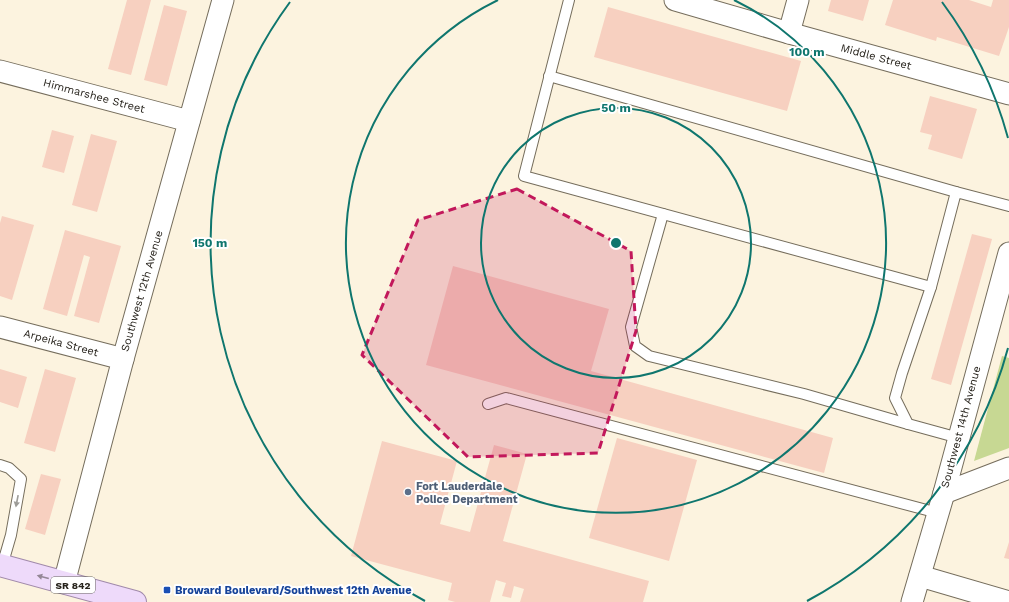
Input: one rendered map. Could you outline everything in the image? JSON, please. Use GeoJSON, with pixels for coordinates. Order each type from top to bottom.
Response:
{"type":"FeatureCollection","features":[{"type":"Feature","properties":{"kind":"main road","name":"SR 842"},"geometry":{"type":"LineString","coordinates":[[1,565],[135,602]]}},
{"type":"Feature","properties":{"kind":"street","name":"Southwest 12th Avenue"},"geometry":{"type":"LineString","coordinates":[[64,583],[123,359],[222,0]]}},
{"type":"Feature","properties":{"kind":"street","name":"Middle Street"},"geometry":{"type":"LineString","coordinates":[[675,0],[1009,94]]}},
{"type":"Feature","properties":{"kind":"street"},"geometry":{"type":"LineString","coordinates":[[789,33],[798,0]]}},
{"type":"Feature","properties":{"kind":"street","name":"Himmarshee Street"},"geometry":{"type":"LineString","coordinates":[[0,71],[189,122]]}},
{"type":"Feature","properties":{"kind":"street","name":"Southwest 14th Avenue"},"geometry":{"type":"LineString","coordinates":[[912,602],[944,493],[1009,252]]}},
{"type":"Feature","properties":{"kind":"street","name":"Arpeika Street"},"geometry":{"type":"LineString","coordinates":[[0,327],[123,359]]}},
{"type":"Feature","properties":{"kind":"street"},"geometry":{"type":"LineString","coordinates":[[944,493],[1009,468]]}},
{"type":"Feature","properties":{"kind":"street"},"geometry":{"type":"LineString","coordinates":[[920,576],[1009,602]]}},
{"type":"Feature","properties":{"kind":"lane"},"geometry":{"type":"LineString","coordinates":[[569,0],[524,176],[930,287]]}},
{"type":"Feature","properties":{"kind":"lane"},"geometry":{"type":"LineString","coordinates":[[549,76],[1009,206]]}},
{"type":"Feature","properties":{"kind":"lane"},"geometry":{"type":"LineString","coordinates":[[908,424],[895,398],[930,287],[956,192]]}},
{"type":"Feature","properties":{"kind":"lane"},"geometry":{"type":"LineString","coordinates":[[663,214],[631,327],[635,346],[649,356],[804,394],[958,438]]}},
{"type":"Feature","properties":{"kind":"lane"},"geometry":{"type":"LineString","coordinates":[[488,404],[506,398],[938,513]]}},
{"type":"Feature","properties":{"kind":"lane"},"geometry":{"type":"LineString","coordinates":[[1,565],[11,535],[21,478],[4,466]]}},
{"type":"Feature","properties":{"kind":"highlighted area"},"geometry":{"type":"Polygon","coordinates":[[[517,189],[631,251],[636,331],[598,453],[468,457],[362,355],[418,220],[517,189]]]}},
{"type":"Feature","properties":{"kind":"green space"},"geometry":{"type":"Polygon","coordinates":[[[1002,356],[1009,358],[1009,448],[974,461],[1002,356]]]}},
{"type":"Feature","properties":{"kind":"building"},"geometry":{"type":"Polygon","coordinates":[[[127,0],[151,0],[131,75],[108,69],[127,0]]]}},
{"type":"Feature","properties":{"kind":"building"},"geometry":{"type":"Polygon","coordinates":[[[831,0],[869,0],[863,21],[828,11],[831,0]]]}},
{"type":"Feature","properties":{"kind":"building"},"geometry":{"type":"Polygon","coordinates":[[[893,0],[969,0],[991,7],[993,0],[1009,0],[1009,27],[999,56],[937,37],[936,41],[885,25],[893,0]]]}},
{"type":"Feature","properties":{"kind":"building"},"geometry":{"type":"Polygon","coordinates":[[[164,5],[187,11],[167,86],[144,80],[164,5]]]}},
{"type":"Feature","properties":{"kind":"building"},"geometry":{"type":"Polygon","coordinates":[[[608,7],[801,61],[787,111],[594,57],[608,7]]]}},
{"type":"Feature","properties":{"kind":"building"},"geometry":{"type":"Polygon","coordinates":[[[930,96],[977,109],[962,159],[928,149],[932,135],[920,132],[930,96]]]}},
{"type":"Feature","properties":{"kind":"building"},"geometry":{"type":"Polygon","coordinates":[[[52,130],[74,136],[64,173],[42,167],[52,130]]]}},
{"type":"Feature","properties":{"kind":"building"},"geometry":{"type":"Polygon","coordinates":[[[91,134],[117,141],[97,212],[72,205],[91,134]]]}},
{"type":"Feature","properties":{"kind":"building"},"geometry":{"type":"Polygon","coordinates":[[[2,216],[34,225],[12,300],[0,296],[0,223],[2,216]]]}},
{"type":"Feature","properties":{"kind":"building"},"geometry":{"type":"Polygon","coordinates":[[[65,230],[121,246],[99,323],[74,316],[90,257],[84,255],[67,316],[43,309],[65,230]]]}},
{"type":"Feature","properties":{"kind":"building"},"geometry":{"type":"Polygon","coordinates":[[[972,234],[992,239],[951,385],[931,379],[972,234]]]}},
{"type":"Feature","properties":{"kind":"building"},"geometry":{"type":"Polygon","coordinates":[[[453,266],[609,309],[591,371],[833,438],[824,473],[426,365],[453,266]]]}},
{"type":"Feature","properties":{"kind":"building"},"geometry":{"type":"Polygon","coordinates":[[[0,369],[27,377],[18,408],[0,402],[0,369]]]}},
{"type":"Feature","properties":{"kind":"building"},"geometry":{"type":"Polygon","coordinates":[[[45,369],[76,378],[55,452],[24,443],[45,369]]]}},
{"type":"Feature","properties":{"kind":"building"},"geometry":{"type":"Polygon","coordinates":[[[617,438],[697,460],[669,561],[589,538],[617,438]]]}},
{"type":"Feature","properties":{"kind":"building","name":"Fort Lauderdale Police Department"},"geometry":{"type":"Polygon","coordinates":[[[382,441],[457,461],[440,524],[470,532],[494,445],[527,454],[503,541],[649,581],[643,602],[520,602],[524,589],[514,586],[511,598],[502,596],[506,583],[496,580],[490,602],[455,602],[448,600],[452,583],[351,556],[382,441]]]}},
{"type":"Feature","properties":{"kind":"building"},"geometry":{"type":"Polygon","coordinates":[[[41,474],[61,479],[45,535],[25,529],[41,474]]]}},
{"type":"Feature","properties":{"kind":"building"},"geometry":{"type":"Polygon","coordinates":[[[1009,542],[1009,559],[1004,558],[1009,542]]]}},
{"type":"Feature","properties":{"kind":"place","name":"Fort Lauderdale Police Department"},"geometry":{"type":"Point","coordinates":[408,492]}},
{"type":"Feature","properties":{"kind":"place","name":"Broward Boulevard/Southwest 12th Avenue"},"geometry":{"type":"Point","coordinates":[167,590]}}]}
